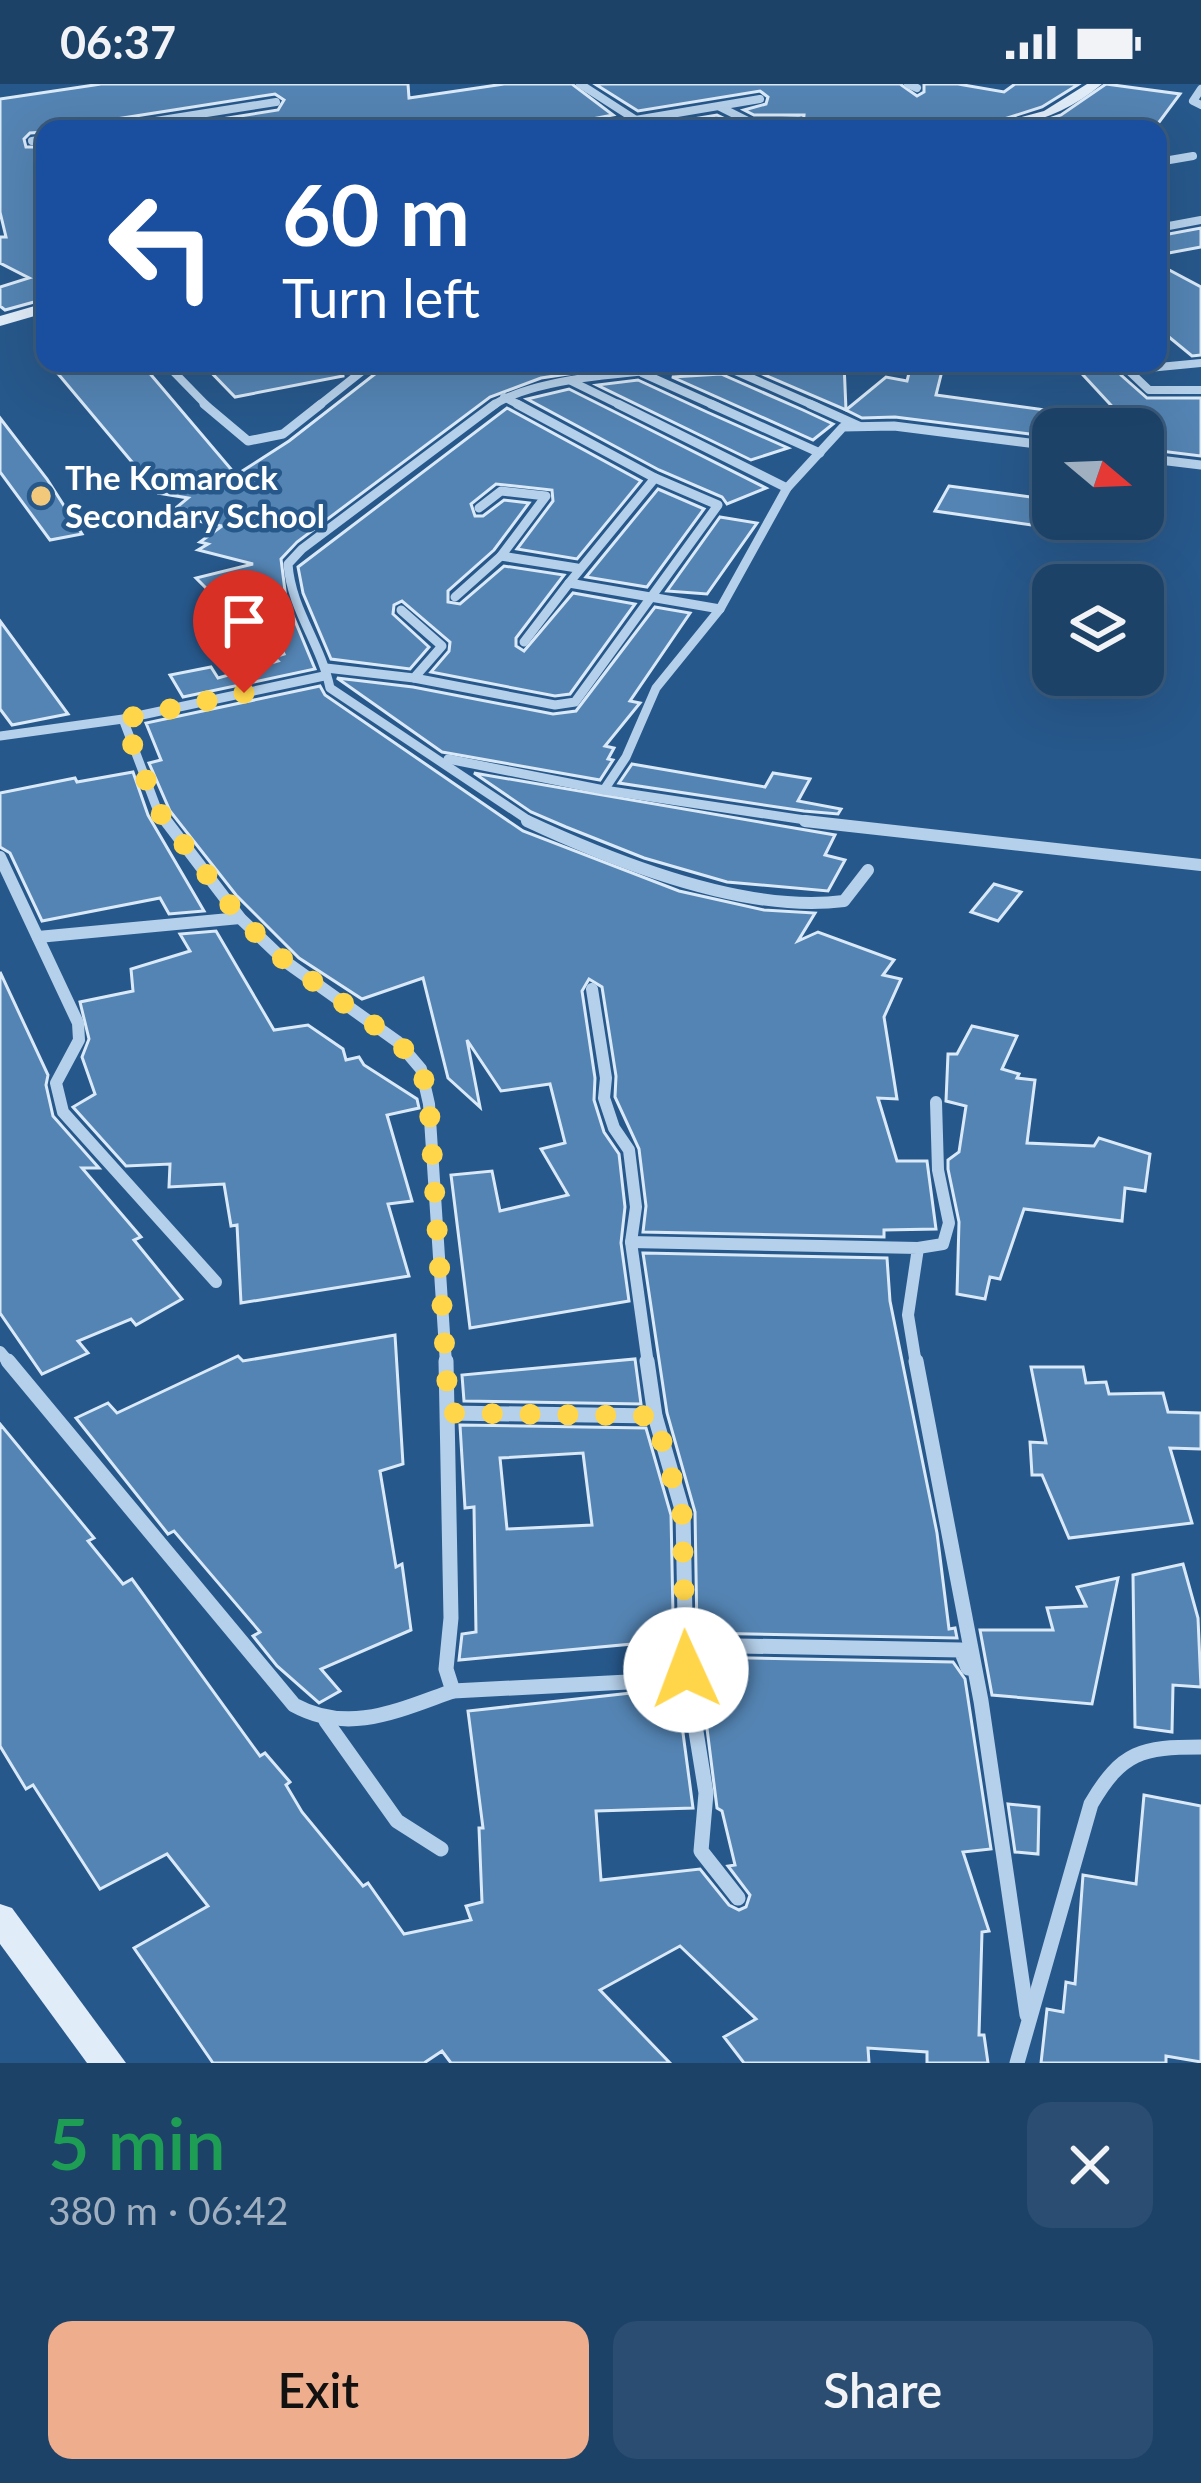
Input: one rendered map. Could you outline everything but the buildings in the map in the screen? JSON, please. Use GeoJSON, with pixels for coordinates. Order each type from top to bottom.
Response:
{"type":"FeatureCollection","features":[{"type":"Feature","properties":{"kind":"main road"},"geometry":{"type":"LineString","coordinates":[[1022,120],[1048,114],[1096,84]]}},
{"type":"Feature","properties":{"kind":"main road"},"geometry":{"type":"LineString","coordinates":[[0,321],[36,311]]}},
{"type":"Feature","properties":{"kind":"main road"},"geometry":{"type":"LineString","coordinates":[[0,1918],[109,2063]]}},
{"type":"Feature","properties":{"kind":"street"},"geometry":{"type":"LineString","coordinates":[[580,84],[637,120],[760,99]]}},
{"type":"Feature","properties":{"kind":"street"},"geometry":{"type":"LineString","coordinates":[[1201,89],[1193,101],[1201,105]]}},
{"type":"Feature","properties":{"kind":"street"},"geometry":{"type":"LineString","coordinates":[[182,120],[276,102]]}},
{"type":"Feature","properties":{"kind":"street"},"geometry":{"type":"LineString","coordinates":[[719,106],[745,120]]}},
{"type":"Feature","properties":{"kind":"street"},"geometry":{"type":"LineString","coordinates":[[32,141],[36,140]]}},
{"type":"Feature","properties":{"kind":"street"},"geometry":{"type":"LineString","coordinates":[[1167,160],[1193,156]]}},
{"type":"Feature","properties":{"kind":"street"},"geometry":{"type":"LineString","coordinates":[[1167,226],[1201,220]]}},
{"type":"Feature","properties":{"kind":"street"},"geometry":{"type":"LineString","coordinates":[[1167,366],[1201,363]]}},
{"type":"Feature","properties":{"kind":"street"},"geometry":{"type":"LineString","coordinates":[[172,372],[248,441],[283,434],[361,372]]}},
{"type":"Feature","properties":{"kind":"street"},"geometry":{"type":"LineString","coordinates":[[820,453],[641,372],[570,381],[504,397],[395,474],[288,564],[294,604],[330,688],[411,744],[440,757],[532,824],[725,889],[821,907],[844,901],[868,871]]}},
{"type":"Feature","properties":{"kind":"street"},"geometry":{"type":"LineString","coordinates":[[739,372],[860,426]]}},
{"type":"Feature","properties":{"kind":"street"},"geometry":{"type":"LineString","coordinates":[[1130,372],[1149,390],[1201,390]]}},
{"type":"Feature","properties":{"kind":"street"},"geometry":{"type":"LineString","coordinates":[[570,381],[787,488]]}},
{"type":"Feature","properties":{"kind":"street"},"geometry":{"type":"LineString","coordinates":[[0,736],[123,719],[325,672],[414,678],[555,705],[574,702],[718,505],[655,478],[504,397]]}},
{"type":"Feature","properties":{"kind":"street"},"geometry":{"type":"LineString","coordinates":[[604,790],[626,757],[656,688],[720,609],[787,488],[843,428],[894,426],[1032,443]]}},
{"type":"Feature","properties":{"kind":"street"},"geometry":{"type":"LineString","coordinates":[[1164,461],[1201,465]]}},
{"type":"Feature","properties":{"kind":"street"},"geometry":{"type":"LineString","coordinates":[[524,642],[578,568],[655,478]]}},
{"type":"Feature","properties":{"kind":"street"},"geometry":{"type":"LineString","coordinates":[[455,597],[501,556],[548,499],[501,491],[479,508]]}},
{"type":"Feature","properties":{"kind":"street"},"geometry":{"type":"LineString","coordinates":[[501,556],[578,568]]}},
{"type":"Feature","properties":{"kind":"street"},"geometry":{"type":"LineString","coordinates":[[569,583],[720,609]]}},
{"type":"Feature","properties":{"kind":"street"},"geometry":{"type":"LineString","coordinates":[[401,610],[442,646],[414,678]]}},
{"type":"Feature","properties":{"kind":"street"},"geometry":{"type":"LineString","coordinates":[[123,719],[157,809],[240,918],[286,962],[398,1042],[422,1070],[429,1104],[449,1413],[451,1618],[446,1646],[453,1690]]}},
{"type":"Feature","properties":{"kind":"street"},"geometry":{"type":"LineString","coordinates":[[440,757],[604,790],[805,821],[1201,865]]}},
{"type":"Feature","properties":{"kind":"street"},"geometry":{"type":"LineString","coordinates":[[0,857],[78,1023],[79,1040],[56,1071],[54,1095],[63,1112],[217,1282]]}},
{"type":"Feature","properties":{"kind":"street"},"geometry":{"type":"LineString","coordinates":[[38,937],[240,918]]}},
{"type":"Feature","properties":{"kind":"street"},"geometry":{"type":"LineString","coordinates":[[592,988],[606,1078],[604,1099],[614,1128],[629,1150],[636,1207],[631,1241],[655,1416],[682,1514],[686,1670],[706,1793],[701,1851],[738,1898]]}},
{"type":"Feature","properties":{"kind":"street"},"geometry":{"type":"LineString","coordinates":[[631,1241],[918,1248],[943,1244],[948,1238],[949,1207],[937,1166],[936,1102]]}},
{"type":"Feature","properties":{"kind":"street"},"geometry":{"type":"LineString","coordinates":[[918,1248],[908,1315],[945,1532],[981,1701],[1027,2015]]}},
{"type":"Feature","properties":{"kind":"street"},"geometry":{"type":"LineString","coordinates":[[0,1352],[294,1705],[326,1721],[361,1722],[453,1690],[666,1679],[686,1670]]}},
{"type":"Feature","properties":{"kind":"street"},"geometry":{"type":"LineString","coordinates":[[449,1413],[655,1416]]}},
{"type":"Feature","properties":{"kind":"street"},"geometry":{"type":"LineString","coordinates":[[688,1645],[961,1651],[981,1701]]}},
{"type":"Feature","properties":{"kind":"street"},"geometry":{"type":"LineString","coordinates":[[326,1721],[397,1821],[440,1849]]}},
{"type":"Feature","properties":{"kind":"street"},"geometry":{"type":"LineString","coordinates":[[1017,2063],[1091,1804],[1109,1770],[1128,1755],[1159,1747],[1201,1747]]}},
{"type":"Feature","properties":{"kind":"place","name":"The Komarock Secondary School"},"geometry":{"type":"Point","coordinates":[41,496]}},
{"type":"Feature","properties":{"kind":"route"},"geometry":{"type":"LineString","coordinates":[[244,693],[123,719],[157,809],[257,938],[398,1042],[422,1070],[429,1104],[449,1413],[655,1416],[682,1514],[686,1670]]}}]}
